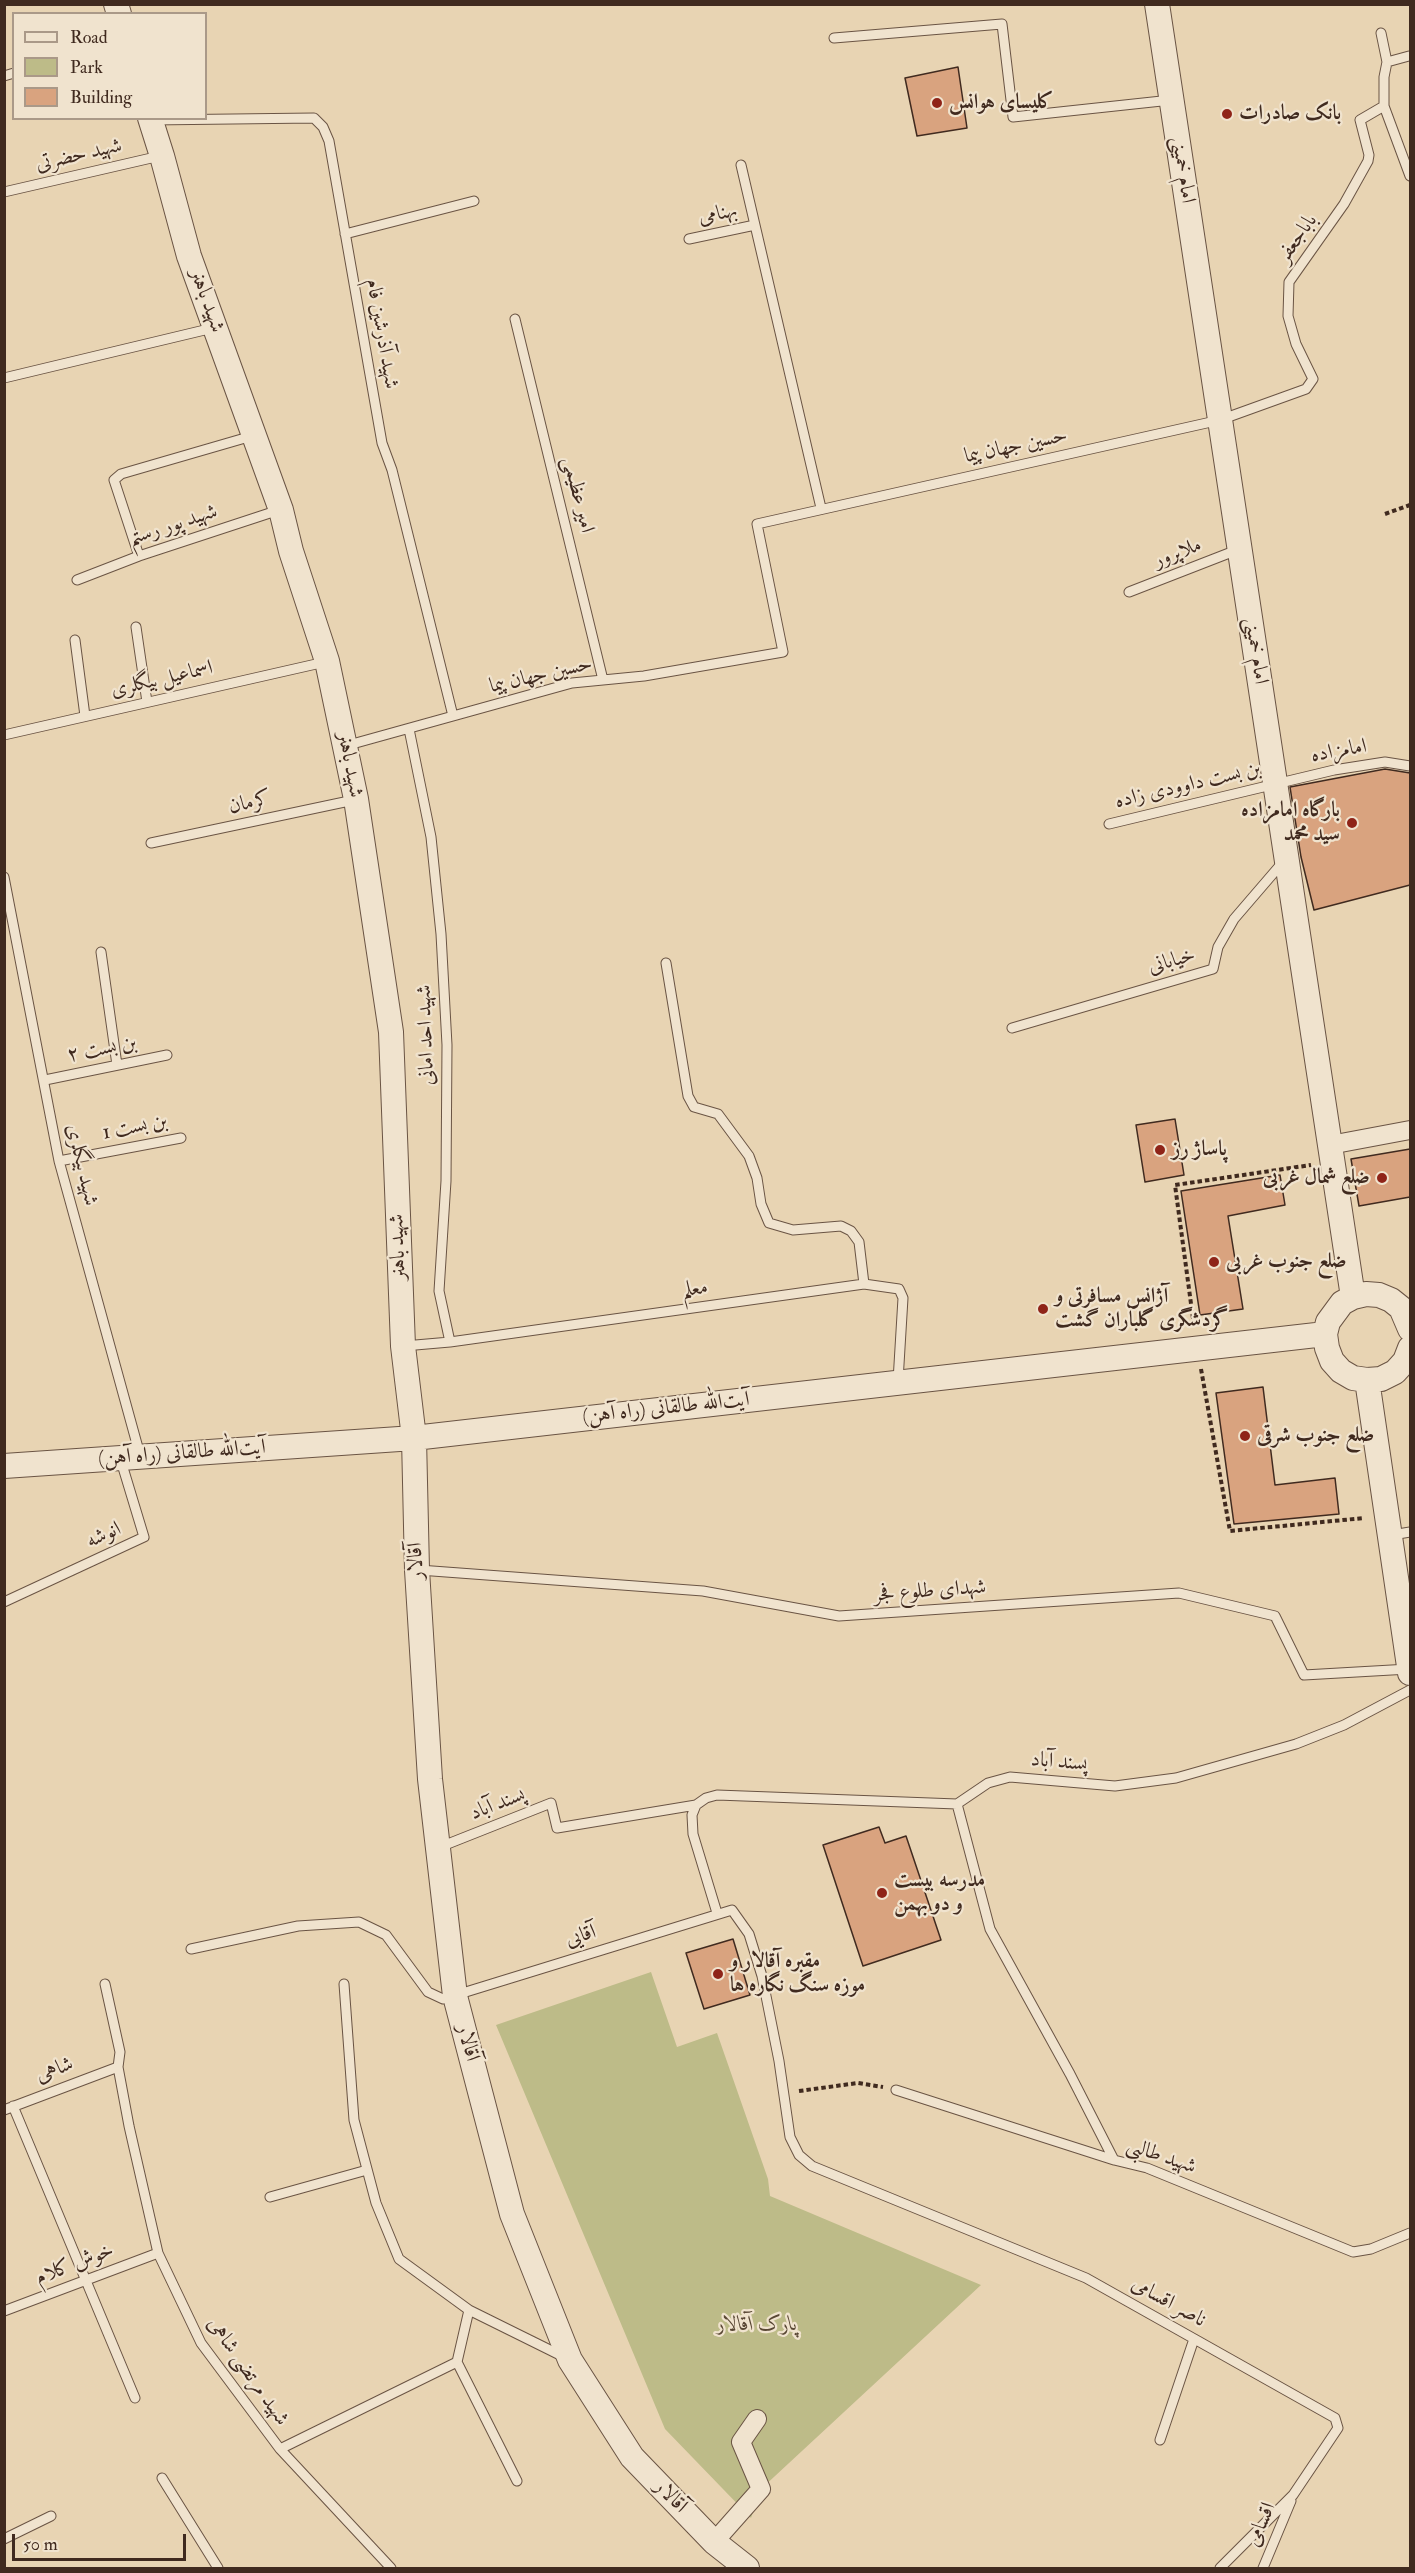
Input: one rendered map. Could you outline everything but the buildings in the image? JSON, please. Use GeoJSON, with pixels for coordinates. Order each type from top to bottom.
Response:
{"type":"FeatureCollection","features":[{"type":"Feature","properties":{"kind":"street","name":"امام خمینی"},"geometry":{"type":"LineString","coordinates":[[1157,4],[1353,1297]]}},
{"type":"Feature","properties":{"kind":"street","name":"شهید باهنر"},"geometry":{"type":"LineString","coordinates":[[150,120],[189,256],[281,510],[291,551],[327,661],[356,799],[391,1032],[403,1346],[414,1438]]}},
{"type":"Feature","properties":{"kind":"street"},"geometry":{"type":"LineString","coordinates":[[1332,1154],[1410,1130]]}},
{"type":"Feature","properties":{"kind":"street"},"geometry":{"type":"LineString","coordinates":[[1410,1329],[1401,1308],[1391,1300],[1379,1295],[1366,1294],[1342,1303],[1334,1312],[1325,1334],[1327,1348],[1337,1366],[1353,1377],[1367,1380],[1381,1379],[1395,1372],[1405,1361],[1410,1348]]}},
{"type":"Feature","properties":{"kind":"street","name":"(راه آهن) آیت‌الله طالقانی"},"geometry":{"type":"LineString","coordinates":[[4,1466],[414,1438],[1325,1334]]}},
{"type":"Feature","properties":{"kind":"street"},"geometry":{"type":"LineString","coordinates":[[1367,1380],[1396,1528],[1410,1671]]}},
{"type":"Feature","properties":{"kind":"street","name":"آقالار"},"geometry":{"type":"LineString","coordinates":[[414,1438],[417,1570],[430,1779],[455,1996],[512,2214],[570,2360],[632,2457],[714,2541],[747,2568]]}},
{"type":"Feature","properties":{"kind":"street"},"geometry":{"type":"LineString","coordinates":[[714,2541],[761,2489],[741,2442],[757,2419]]}},
{"type":"Feature","properties":{"kind":"lane"},"geometry":{"type":"LineString","coordinates":[[834,38],[1002,24],[1013,117],[1172,100]]}},
{"type":"Feature","properties":{"kind":"lane"},"geometry":{"type":"LineString","coordinates":[[1381,33],[1387,62],[1384,77],[1384,106],[1410,176]]}},
{"type":"Feature","properties":{"kind":"lane"},"geometry":{"type":"LineString","coordinates":[[1387,62],[1409,56]]}},
{"type":"Feature","properties":{"kind":"lane","name":"باباجعفر"},"geometry":{"type":"LineString","coordinates":[[1220,420],[1306,389],[1313,379],[1296,344],[1288,316],[1289,282],[1344,204],[1368,161],[1369,155],[1360,120],[1384,106]]}},
{"type":"Feature","properties":{"kind":"lane","name":"شهید آذرشین فام"},"geometry":{"type":"LineString","coordinates":[[207,119],[314,118],[323,128],[328,141],[382,442],[392,470],[453,716]]}},
{"type":"Feature","properties":{"kind":"lane","name":"شهید حضرتی"},"geometry":{"type":"LineString","coordinates":[[4,192],[162,156]]}},
{"type":"Feature","properties":{"kind":"lane"},"geometry":{"type":"LineString","coordinates":[[741,165],[820,508]]}},
{"type":"Feature","properties":{"kind":"lane"},"geometry":{"type":"LineString","coordinates":[[345,234],[474,201]]}},
{"type":"Feature","properties":{"kind":"lane","name":"بهنامی"},"geometry":{"type":"LineString","coordinates":[[689,239],[755,225]]}},
{"type":"Feature","properties":{"kind":"lane","name":"امیر عظیمی"},"geometry":{"type":"LineString","coordinates":[[515,319],[603,680]]}},
{"type":"Feature","properties":{"kind":"lane"},"geometry":{"type":"LineString","coordinates":[[4,378],[215,327]]}},
{"type":"Feature","properties":{"kind":"lane","name":"حسین جهان پیما"},"geometry":{"type":"LineString","coordinates":[[345,746],[572,684],[644,676],[783,652],[757,524],[820,508],[1220,420]]}},
{"type":"Feature","properties":{"kind":"lane"},"geometry":{"type":"LineString","coordinates":[[139,556],[114,480],[121,474],[254,436]]}},
{"type":"Feature","properties":{"kind":"lane","name":"شهید پور رستم"},"geometry":{"type":"LineString","coordinates":[[77,580],[139,556],[281,510]]}},
{"type":"Feature","properties":{"kind":"lane","name":"ملاپرور"},"geometry":{"type":"LineString","coordinates":[[1129,592],[1240,549]]}},
{"type":"Feature","properties":{"kind":"lane"},"geometry":{"type":"LineString","coordinates":[[136,627],[147,702]]}},
{"type":"Feature","properties":{"kind":"lane"},"geometry":{"type":"LineString","coordinates":[[75,640],[85,716]]}},
{"type":"Feature","properties":{"kind":"lane","name":"اسماعیل بیگلری"},"geometry":{"type":"LineString","coordinates":[[4,735],[327,661]]}},
{"type":"Feature","properties":{"kind":"lane","name":"شهید احد امانی"},"geometry":{"type":"LineString","coordinates":[[409,729],[431,837],[441,934],[447,1090],[446,1180],[439,1291],[450,1342]]}},
{"type":"Feature","properties":{"kind":"lane","name":"امامزاده"},"geometry":{"type":"LineString","coordinates":[[1275,784],[1385,762],[1410,766]]}},
{"type":"Feature","properties":{"kind":"lane","name":"بن بست داوودی زاده"},"geometry":{"type":"LineString","coordinates":[[1109,824],[1275,784]]}},
{"type":"Feature","properties":{"kind":"lane","name":"کرمان"},"geometry":{"type":"LineString","coordinates":[[151,843],[356,799]]}},
{"type":"Feature","properties":{"kind":"lane","name":"خیابانی"},"geometry":{"type":"LineString","coordinates":[[1012,1028],[1213,969],[1218,947],[1234,919],[1287,858]]}},
{"type":"Feature","properties":{"kind":"lane","name":"شهید بیگلری"},"geometry":{"type":"LineString","coordinates":[[4,877],[9,930],[45,1080],[59,1161],[130,1457]]}},
{"type":"Feature","properties":{"kind":"lane"},"geometry":{"type":"LineString","coordinates":[[101,952],[117,1065]]}},
{"type":"Feature","properties":{"kind":"lane"},"geometry":{"type":"LineString","coordinates":[[666,963],[688,1096],[694,1107],[718,1114],[749,1156],[757,1178],[761,1204],[769,1223],[793,1230],[841,1226],[851,1231],[859,1242],[864,1284]]}},
{"type":"Feature","properties":{"kind":"lane","name":"بن بست ۲"},"geometry":{"type":"LineString","coordinates":[[45,1080],[167,1055]]}},
{"type":"Feature","properties":{"kind":"lane","name":"بن بست 1"},"geometry":{"type":"LineString","coordinates":[[59,1161],[182,1138]]}},
{"type":"Feature","properties":{"kind":"lane","name":"معلم"},"geometry":{"type":"LineString","coordinates":[[403,1346],[450,1342],[864,1284],[899,1289],[903,1298],[898,1383]]}},
{"type":"Feature","properties":{"kind":"lane","name":"انوشه"},"geometry":{"type":"LineString","coordinates":[[4,1602],[144,1537],[130,1457]]}},
{"type":"Feature","properties":{"kind":"lane","name":"شهدای طلوع فجر"},"geometry":{"type":"LineString","coordinates":[[417,1570],[703,1591],[839,1616],[1179,1593],[1275,1616],[1304,1675],[1410,1671]]}},
{"type":"Feature","properties":{"kind":"lane","name":"پسند آباد"},"geometry":{"type":"LineString","coordinates":[[438,1848],[551,1803],[557,1828],[696,1805],[706,1798],[717,1795],[957,1804],[988,1783],[1010,1777],[1115,1785],[1176,1778],[1296,1744],[1344,1725],[1410,1690]]}},
{"type":"Feature","properties":{"kind":"lane"},"geometry":{"type":"LineString","coordinates":[[957,1804],[990,1929],[1070,2074],[1114,2160]]}},
{"type":"Feature","properties":{"kind":"lane"},"geometry":{"type":"LineString","coordinates":[[696,1805],[692,1815],[693,1834],[717,1913],[732,1910],[749,1935],[762,1976],[784,2094]]}},
{"type":"Feature","properties":{"kind":"lane","name":"آقایی"},"geometry":{"type":"LineString","coordinates":[[455,1996],[717,1913]]}},
{"type":"Feature","properties":{"kind":"lane"},"geometry":{"type":"LineString","coordinates":[[190,1949],[298,1926],[358,1922],[386,1935],[428,1992],[443,1998],[455,1996]]}},
{"type":"Feature","properties":{"kind":"lane","name":"شهید مرتضی شاهی"},"geometry":{"type":"LineString","coordinates":[[105,1984],[120,2052],[118,2067],[129,2126],[158,2253],[201,2343],[280,2449],[391,2568]]}},
{"type":"Feature","properties":{"kind":"lane"},"geometry":{"type":"LineString","coordinates":[[344,1984],[354,2120],[376,2204],[399,2259],[469,2310],[570,2360]]}},
{"type":"Feature","properties":{"kind":"lane","name":"شاهی"},"geometry":{"type":"LineString","coordinates":[[9,2108],[118,2067]]}},
{"type":"Feature","properties":{"kind":"lane","name":"شهید طالبی"},"geometry":{"type":"LineString","coordinates":[[896,2090],[1114,2160],[1147,2168],[1353,2252],[1371,2249],[1410,2233]]}},
{"type":"Feature","properties":{"kind":"lane","name":"ناصر اقسامی"},"geometry":{"type":"LineString","coordinates":[[784,2094],[790,2137],[800,2155],[812,2166],[1086,2278],[1335,2418],[1338,2428],[1293,2495],[1220,2568]]}},
{"type":"Feature","properties":{"kind":"lane"},"geometry":{"type":"LineString","coordinates":[[9,2108],[135,2398]]}},
{"type":"Feature","properties":{"kind":"lane"},"geometry":{"type":"LineString","coordinates":[[270,2198],[367,2170]]}},
{"type":"Feature","properties":{"kind":"lane","name":"خوش کلام"},"geometry":{"type":"LineString","coordinates":[[4,2311],[158,2253]]}},
{"type":"Feature","properties":{"kind":"lane"},"geometry":{"type":"LineString","coordinates":[[469,2310],[457,2362],[517,2481]]}},
{"type":"Feature","properties":{"kind":"lane"},"geometry":{"type":"LineString","coordinates":[[1160,2440],[1194,2339]]}},
{"type":"Feature","properties":{"kind":"lane"},"geometry":{"type":"LineString","coordinates":[[280,2449],[457,2362]]}},
{"type":"Feature","properties":{"kind":"lane"},"geometry":{"type":"LineString","coordinates":[[162,2478],[218,2568]]}},
{"type":"Feature","properties":{"kind":"lane","name":"اقسامی"},"geometry":{"type":"LineString","coordinates":[[1263,2568],[1293,2495]]}},
{"type":"Feature","properties":{"kind":"lane"},"geometry":{"type":"LineString","coordinates":[[4,2539],[51,2516]]}},
{"type":"Feature","properties":{"kind":"path"},"geometry":{"type":"LineString","coordinates":[[1385,514],[1410,505]]}},
{"type":"Feature","properties":{"kind":"path"},"geometry":{"type":"LineString","coordinates":[[1332,1154],[1175,1185],[1197,1349],[1230,1531],[1396,1528]]}},
{"type":"Feature","properties":{"kind":"path"},"geometry":{"type":"LineString","coordinates":[[784,2094],[858,2083],[896,2090]]}},
{"type":"Feature","properties":{"kind":"green space","name":"پارک آقالار"},"geometry":{"type":"Polygon","coordinates":[[[651,1972],[677,2047],[717,2033],[768,2179],[770,2196],[981,2285],[761,2489],[751,2518],[665,2429],[496,2025],[651,1972]]]}},
{"type":"Feature","properties":{"kind":"place","name":"کلیسای هوانس"},"geometry":{"type":"Point","coordinates":[937,103]}},
{"type":"Feature","properties":{"kind":"place","name":"بانک صادرات"},"geometry":{"type":"Point","coordinates":[1227,114]}},
{"type":"Feature","properties":{"kind":"place","name":"بارگاه امامزاده سید محمد"},"geometry":{"type":"Point","coordinates":[1352,823]}},
{"type":"Feature","properties":{"kind":"place","name":"پاساژ رز"},"geometry":{"type":"Point","coordinates":[1160,1150]}},
{"type":"Feature","properties":{"kind":"place","name":"ضلع شمال غربی"},"geometry":{"type":"Point","coordinates":[1382,1178]}},
{"type":"Feature","properties":{"kind":"place","name":"ضلع جنوب غربی"},"geometry":{"type":"Point","coordinates":[1214,1262]}},
{"type":"Feature","properties":{"kind":"place","name":"آژانس مسافرتی و گردشگری گلباران گشت"},"geometry":{"type":"Point","coordinates":[1043,1309]}},
{"type":"Feature","properties":{"kind":"place","name":"ضلع جنوب شرقی"},"geometry":{"type":"Point","coordinates":[1245,1436]}},
{"type":"Feature","properties":{"kind":"place","name":"مدرسه بیست و دو بهمن"},"geometry":{"type":"Point","coordinates":[882,1893]}},
{"type":"Feature","properties":{"kind":"place","name":"مقبره آقالار و موزه سنگ نگاره ها"},"geometry":{"type":"Point","coordinates":[718,1974]}}]}
